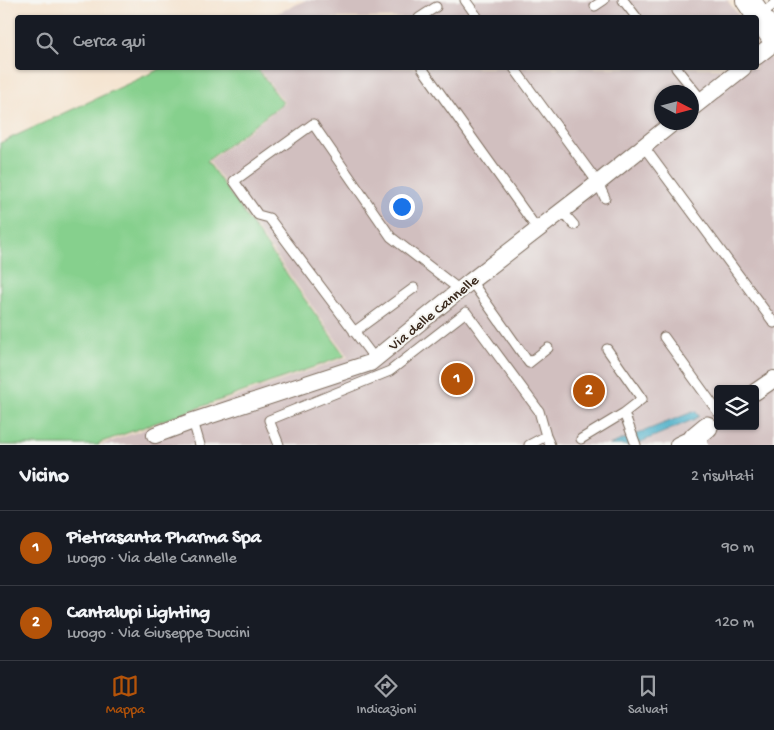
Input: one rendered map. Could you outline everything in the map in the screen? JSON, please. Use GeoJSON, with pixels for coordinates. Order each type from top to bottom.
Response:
{"type":"FeatureCollection","features":[{"type":"Feature","properties":{"kind":"main road"},"geometry":{"type":"LineString","coordinates":[[760,7],[774,38]]}},
{"type":"Feature","properties":{"kind":"street"},"geometry":{"type":"LineString","coordinates":[[759,55],[774,43]]}},
{"type":"Feature","properties":{"kind":"street"},"geometry":{"type":"LineString","coordinates":[[699,102],[740,70]]}},
{"type":"Feature","properties":{"kind":"street","name":"Via delle Cannelle"},"geometry":{"type":"LineString","coordinates":[[155,435],[370,363],[466,285],[664,130]]}},
{"type":"Feature","properties":{"kind":"street"},"geometry":{"type":"LineString","coordinates":[[759,389],[774,379]]}},
{"type":"Feature","properties":{"kind":"lane"},"geometry":{"type":"LineString","coordinates":[[465,0],[476,15]]}},
{"type":"Feature","properties":{"kind":"lane"},"geometry":{"type":"LineString","coordinates":[[595,6],[604,0]]}},
{"type":"Feature","properties":{"kind":"lane"},"geometry":{"type":"LineString","coordinates":[[623,0],[635,15]]}},
{"type":"Feature","properties":{"kind":"lane"},"geometry":{"type":"LineString","coordinates":[[424,15],[436,7]]}},
{"type":"Feature","properties":{"kind":"lane"},"geometry":{"type":"LineString","coordinates":[[423,70],[538,230]]}},
{"type":"Feature","properties":{"kind":"lane"},"geometry":{"type":"LineString","coordinates":[[515,70],[598,183],[605,198]]}},
{"type":"Feature","properties":{"kind":"lane"},"geometry":{"type":"LineString","coordinates":[[677,70],[685,85]]}},
{"type":"Feature","properties":{"kind":"lane"},"geometry":{"type":"LineString","coordinates":[[375,359],[269,218],[258,215],[234,181],[313,124],[391,237],[466,285],[529,363],[548,348]]}},
{"type":"Feature","properties":{"kind":"lane"},"geometry":{"type":"LineString","coordinates":[[644,147],[774,323]]}},
{"type":"Feature","properties":{"kind":"lane"},"geometry":{"type":"LineString","coordinates":[[562,211],[574,225]]}},
{"type":"Feature","properties":{"kind":"lane"},"geometry":{"type":"LineString","coordinates":[[354,332],[414,288]]}},
{"type":"Feature","properties":{"kind":"lane"},"geometry":{"type":"LineString","coordinates":[[279,445],[269,420],[390,371],[466,312],[538,411],[550,445]]}},
{"type":"Feature","properties":{"kind":"lane"},"geometry":{"type":"LineString","coordinates":[[664,337],[703,431]]}},
{"type":"Feature","properties":{"kind":"lane"},"geometry":{"type":"LineString","coordinates":[[581,439],[624,413],[642,399],[606,349]]}},
{"type":"Feature","properties":{"kind":"lane"},"geometry":{"type":"LineString","coordinates":[[624,413],[636,445]]}},
{"type":"Feature","properties":{"kind":"lane"},"geometry":{"type":"LineString","coordinates":[[194,421],[200,445]]}},
{"type":"Feature","properties":{"kind":"lane"},"geometry":{"type":"LineString","coordinates":[[529,445],[546,436]]}},
{"type":"Feature","properties":{"kind":"shaded area"},"geometry":{"type":"Polygon","coordinates":[[[306,0],[727,0],[738,15],[274,15],[306,0]]]}},
{"type":"Feature","properties":{"kind":"shaded area"},"geometry":{"type":"Polygon","coordinates":[[[759,43],[774,64],[774,445],[100,445],[348,357],[209,161],[285,103],[260,70],[759,70],[759,43]]]}},
{"type":"Feature","properties":{"kind":"green space"},"geometry":{"type":"Polygon","coordinates":[[[158,70],[258,70],[283,103],[207,161],[345,356],[99,443],[99,445],[0,445],[0,143],[158,70]]]}},
{"type":"Feature","properties":{"kind":"water"},"geometry":{"type":"Polygon","coordinates":[[[695,411],[699,416],[695,419],[634,445],[609,445],[695,411]]]}},
{"type":"Feature","properties":{"kind":"place","name":"Pietrasanta Pharma Spa"},"geometry":{"type":"Point","coordinates":[457,379]}},
{"type":"Feature","properties":{"kind":"place","name":"Cantalupi Lighting"},"geometry":{"type":"Point","coordinates":[589,391]}}]}
